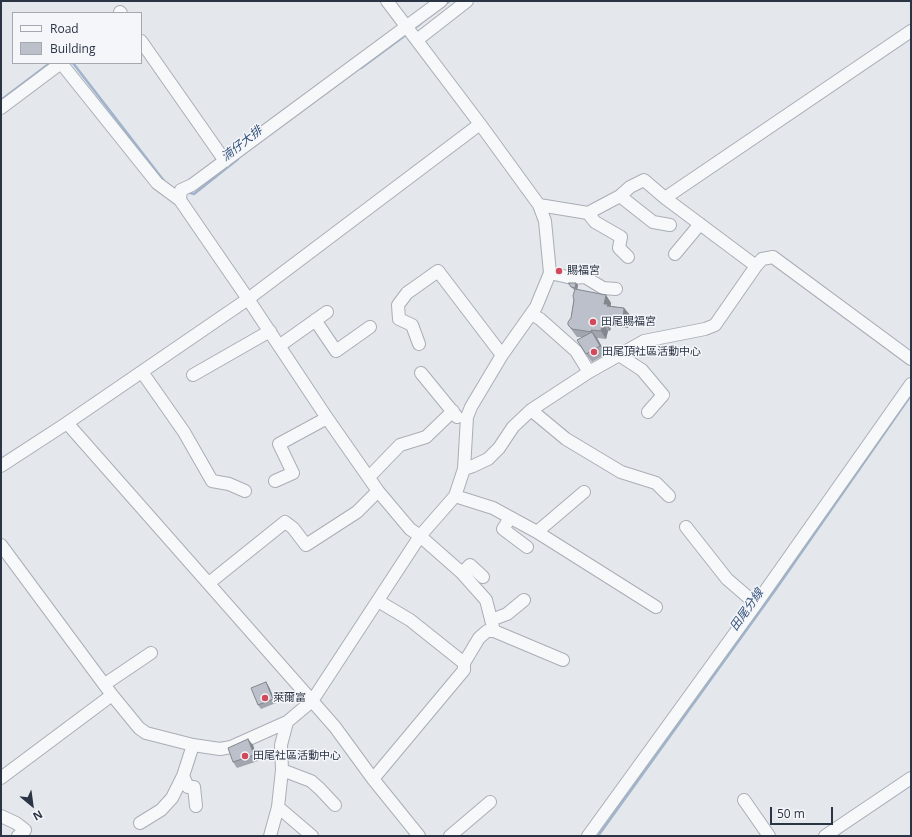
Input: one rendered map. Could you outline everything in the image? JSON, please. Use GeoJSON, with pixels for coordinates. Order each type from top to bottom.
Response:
{"type":"FeatureCollection","features":[{"type":"Feature","properties":{"kind":"street"},"geometry":{"type":"LineString","coordinates":[[1,545],[112,695],[139,728],[146,733],[193,745],[220,749],[231,747],[287,722],[312,701],[420,536],[455,496],[464,468],[467,417],[471,407],[502,355],[536,310],[550,273],[545,222],[539,205],[388,1]]}},
{"type":"Feature","properties":{"kind":"street"},"geometry":{"type":"LineString","coordinates":[[411,32],[441,1]]}},
{"type":"Feature","properties":{"kind":"street"},"geometry":{"type":"LineString","coordinates":[[180,195],[225,161],[411,32],[467,1]]}},
{"type":"Feature","properties":{"kind":"street"},"geometry":{"type":"LineString","coordinates":[[665,198],[911,31]]}},
{"type":"Feature","properties":{"kind":"street"},"geometry":{"type":"LineString","coordinates":[[142,42],[225,161]]}},
{"type":"Feature","properties":{"kind":"street"},"geometry":{"type":"LineString","coordinates":[[1,108],[61,64],[157,183],[180,195],[327,418],[378,491],[410,529],[420,536],[462,574],[486,600],[492,626]]}},
{"type":"Feature","properties":{"kind":"street"},"geometry":{"type":"LineString","coordinates":[[1,466],[67,423],[248,299],[480,124]]}},
{"type":"Feature","properties":{"kind":"street"},"geometry":{"type":"LineString","coordinates":[[539,205],[588,213],[620,196],[630,187],[644,180],[665,198],[756,266]]}},
{"type":"Feature","properties":{"kind":"street"},"geometry":{"type":"LineString","coordinates":[[620,196],[653,222],[670,225]]}},
{"type":"Feature","properties":{"kind":"street"},"geometry":{"type":"LineString","coordinates":[[588,213],[595,222],[622,237],[619,248],[628,257]]}},
{"type":"Feature","properties":{"kind":"street"},"geometry":{"type":"LineString","coordinates":[[675,254],[700,224]]}},
{"type":"Feature","properties":{"kind":"street"},"geometry":{"type":"LineString","coordinates":[[464,468],[473,466],[488,459],[499,448],[513,427],[531,410],[619,354],[644,341],[706,330],[715,325],[756,266],[762,260],[773,256],[911,359]]}},
{"type":"Feature","properties":{"kind":"street"},"geometry":{"type":"LineString","coordinates":[[419,344],[412,325],[399,319],[398,305],[407,293],[438,271],[502,355]]}},
{"type":"Feature","properties":{"kind":"street"},"geometry":{"type":"LineString","coordinates":[[550,273],[572,278],[585,277],[603,288],[616,289]]}},
{"type":"Feature","properties":{"kind":"street"},"geometry":{"type":"LineString","coordinates":[[536,310],[540,319],[576,351],[589,372]]}},
{"type":"Feature","properties":{"kind":"street"},"geometry":{"type":"LineString","coordinates":[[279,346],[327,312]]}},
{"type":"Feature","properties":{"kind":"street"},"geometry":{"type":"LineString","coordinates":[[315,320],[336,351],[370,327]]}},
{"type":"Feature","properties":{"kind":"street"},"geometry":{"type":"LineString","coordinates":[[193,375],[270,331]]}},
{"type":"Feature","properties":{"kind":"street"},"geometry":{"type":"LineString","coordinates":[[619,354],[642,370],[663,395],[648,412]]}},
{"type":"Feature","properties":{"kind":"street"},"geometry":{"type":"LineString","coordinates":[[142,372],[184,432],[212,480],[229,484],[245,491]]}},
{"type":"Feature","properties":{"kind":"street"},"geometry":{"type":"LineString","coordinates":[[421,373],[466,427]]}},
{"type":"Feature","properties":{"kind":"street"},"geometry":{"type":"LineString","coordinates":[[588,836],[756,604],[911,384]]}},
{"type":"Feature","properties":{"kind":"street"},"geometry":{"type":"LineString","coordinates":[[531,410],[566,439],[621,472],[656,483],[669,496]]}},
{"type":"Feature","properties":{"kind":"street"},"geometry":{"type":"LineString","coordinates":[[369,477],[400,445],[426,437],[453,411]]}},
{"type":"Feature","properties":{"kind":"street"},"geometry":{"type":"LineString","coordinates":[[275,481],[293,473],[279,444],[327,418]]}},
{"type":"Feature","properties":{"kind":"street"},"geometry":{"type":"LineString","coordinates":[[67,423],[335,727],[419,836]]}},
{"type":"Feature","properties":{"kind":"street"},"geometry":{"type":"LineString","coordinates":[[208,583],[285,522],[293,528],[306,544],[357,512],[378,491]]}},
{"type":"Feature","properties":{"kind":"street"},"geometry":{"type":"LineString","coordinates":[[537,532],[584,492]]}},
{"type":"Feature","properties":{"kind":"street"},"geometry":{"type":"LineString","coordinates":[[455,496],[492,508],[537,532],[656,607]]}},
{"type":"Feature","properties":{"kind":"street"},"geometry":{"type":"LineString","coordinates":[[510,518],[503,529],[528,548]]}},
{"type":"Feature","properties":{"kind":"street"},"geometry":{"type":"LineString","coordinates":[[686,527],[727,579],[756,604]]}},
{"type":"Feature","properties":{"kind":"street"},"geometry":{"type":"LineString","coordinates":[[462,574],[470,565],[483,577]]}},
{"type":"Feature","properties":{"kind":"street"},"geometry":{"type":"LineString","coordinates":[[374,778],[464,670],[464,663],[479,638],[524,600]]}},
{"type":"Feature","properties":{"kind":"street"},"geometry":{"type":"LineString","coordinates":[[378,601],[410,620],[464,663]]}},
{"type":"Feature","properties":{"kind":"street"},"geometry":{"type":"LineString","coordinates":[[492,626],[562,660]]}},
{"type":"Feature","properties":{"kind":"street"},"geometry":{"type":"LineString","coordinates":[[105,684],[151,653]]}},
{"type":"Feature","properties":{"kind":"street"},"geometry":{"type":"LineString","coordinates":[[1,778],[112,695]]}},
{"type":"Feature","properties":{"kind":"street"},"geometry":{"type":"LineString","coordinates":[[270,836],[278,807],[282,770],[281,745],[287,722]]}},
{"type":"Feature","properties":{"kind":"street"},"geometry":{"type":"LineString","coordinates":[[140,823],[161,810],[172,798],[183,776],[193,745]]}},
{"type":"Feature","properties":{"kind":"street"},"geometry":{"type":"LineString","coordinates":[[282,770],[311,781],[335,805]]}},
{"type":"Feature","properties":{"kind":"street"},"geometry":{"type":"LineString","coordinates":[[183,776],[188,787],[194,787],[196,806]]}},
{"type":"Feature","properties":{"kind":"street"},"geometry":{"type":"LineString","coordinates":[[825,836],[911,778]]}},
{"type":"Feature","properties":{"kind":"street"},"geometry":{"type":"LineString","coordinates":[[744,800],[769,836]]}},
{"type":"Feature","properties":{"kind":"street"},"geometry":{"type":"LineString","coordinates":[[450,836],[490,802]]}},
{"type":"Feature","properties":{"kind":"street"},"geometry":{"type":"LineString","coordinates":[[278,807],[312,836]]}},
{"type":"Feature","properties":{"kind":"street"},"geometry":{"type":"LineString","coordinates":[[1,816],[16,822],[25,830],[18,836]]}},
{"type":"Feature","properties":{"kind":"building"},"geometry":{"type":"Polygon","coordinates":[[[569,283],[576,283],[575,288],[571,287],[569,283]]]}},
{"type":"Feature","properties":{"kind":"building"},"geometry":{"type":"Polygon","coordinates":[[[575,289],[606,295],[604,304],[608,304],[607,306],[624,308],[623,320],[605,318],[605,323],[602,323],[601,331],[591,330],[600,346],[586,354],[577,340],[592,332],[572,329],[568,325],[571,318],[575,289]]]}},
{"type":"Feature","properties":{"kind":"building","name":"萊爾富"},"geometry":{"type":"Polygon","coordinates":[[[266,682],[273,699],[258,705],[251,688],[266,682]]]}},
{"type":"Feature","properties":{"kind":"building"},"geometry":{"type":"Polygon","coordinates":[[[248,739],[254,755],[233,762],[228,748],[248,739]]]}},
{"type":"Feature","properties":{"kind":"waterway","name":"湳仔大排"},"geometry":{"type":"LineString","coordinates":[[444,5],[450,1]]}},
{"type":"Feature","properties":{"kind":"waterway","name":"湳仔大排"},"geometry":{"type":"LineString","coordinates":[[412,30],[421,23]]}},
{"type":"Feature","properties":{"kind":"waterway","name":"湳仔大排"},"geometry":{"type":"LineString","coordinates":[[361,68],[407,34]]}},
{"type":"Feature","properties":{"kind":"waterway","name":"湳仔大排"},"geometry":{"type":"LineString","coordinates":[[1,100],[49,64]]}},
{"type":"Feature","properties":{"kind":"waterway","name":"湳仔大排"},"geometry":{"type":"LineString","coordinates":[[74,64],[164,181]]}},
{"type":"Feature","properties":{"kind":"waterway","name":"湳仔大排"},"geometry":{"type":"LineString","coordinates":[[187,192],[194,194],[238,159]]}},
{"type":"Feature","properties":{"kind":"waterway","name":"田尾分線"},"geometry":{"type":"LineString","coordinates":[[598,836],[776,589],[911,395]]}},
{"type":"Feature","properties":{"kind":"place","name":"賜福宮"},"geometry":{"type":"Point","coordinates":[559,271]}},
{"type":"Feature","properties":{"kind":"place","name":"田尾賜福宮"},"geometry":{"type":"Point","coordinates":[593,322]}},
{"type":"Feature","properties":{"kind":"place","name":"田尾頂社區活動中心"},"geometry":{"type":"Point","coordinates":[594,352]}},
{"type":"Feature","properties":{"kind":"place","name":"萊爾富"},"geometry":{"type":"Point","coordinates":[265,698]}},
{"type":"Feature","properties":{"kind":"place","name":"田尾社區活動中心"},"geometry":{"type":"Point","coordinates":[245,756]}}]}
